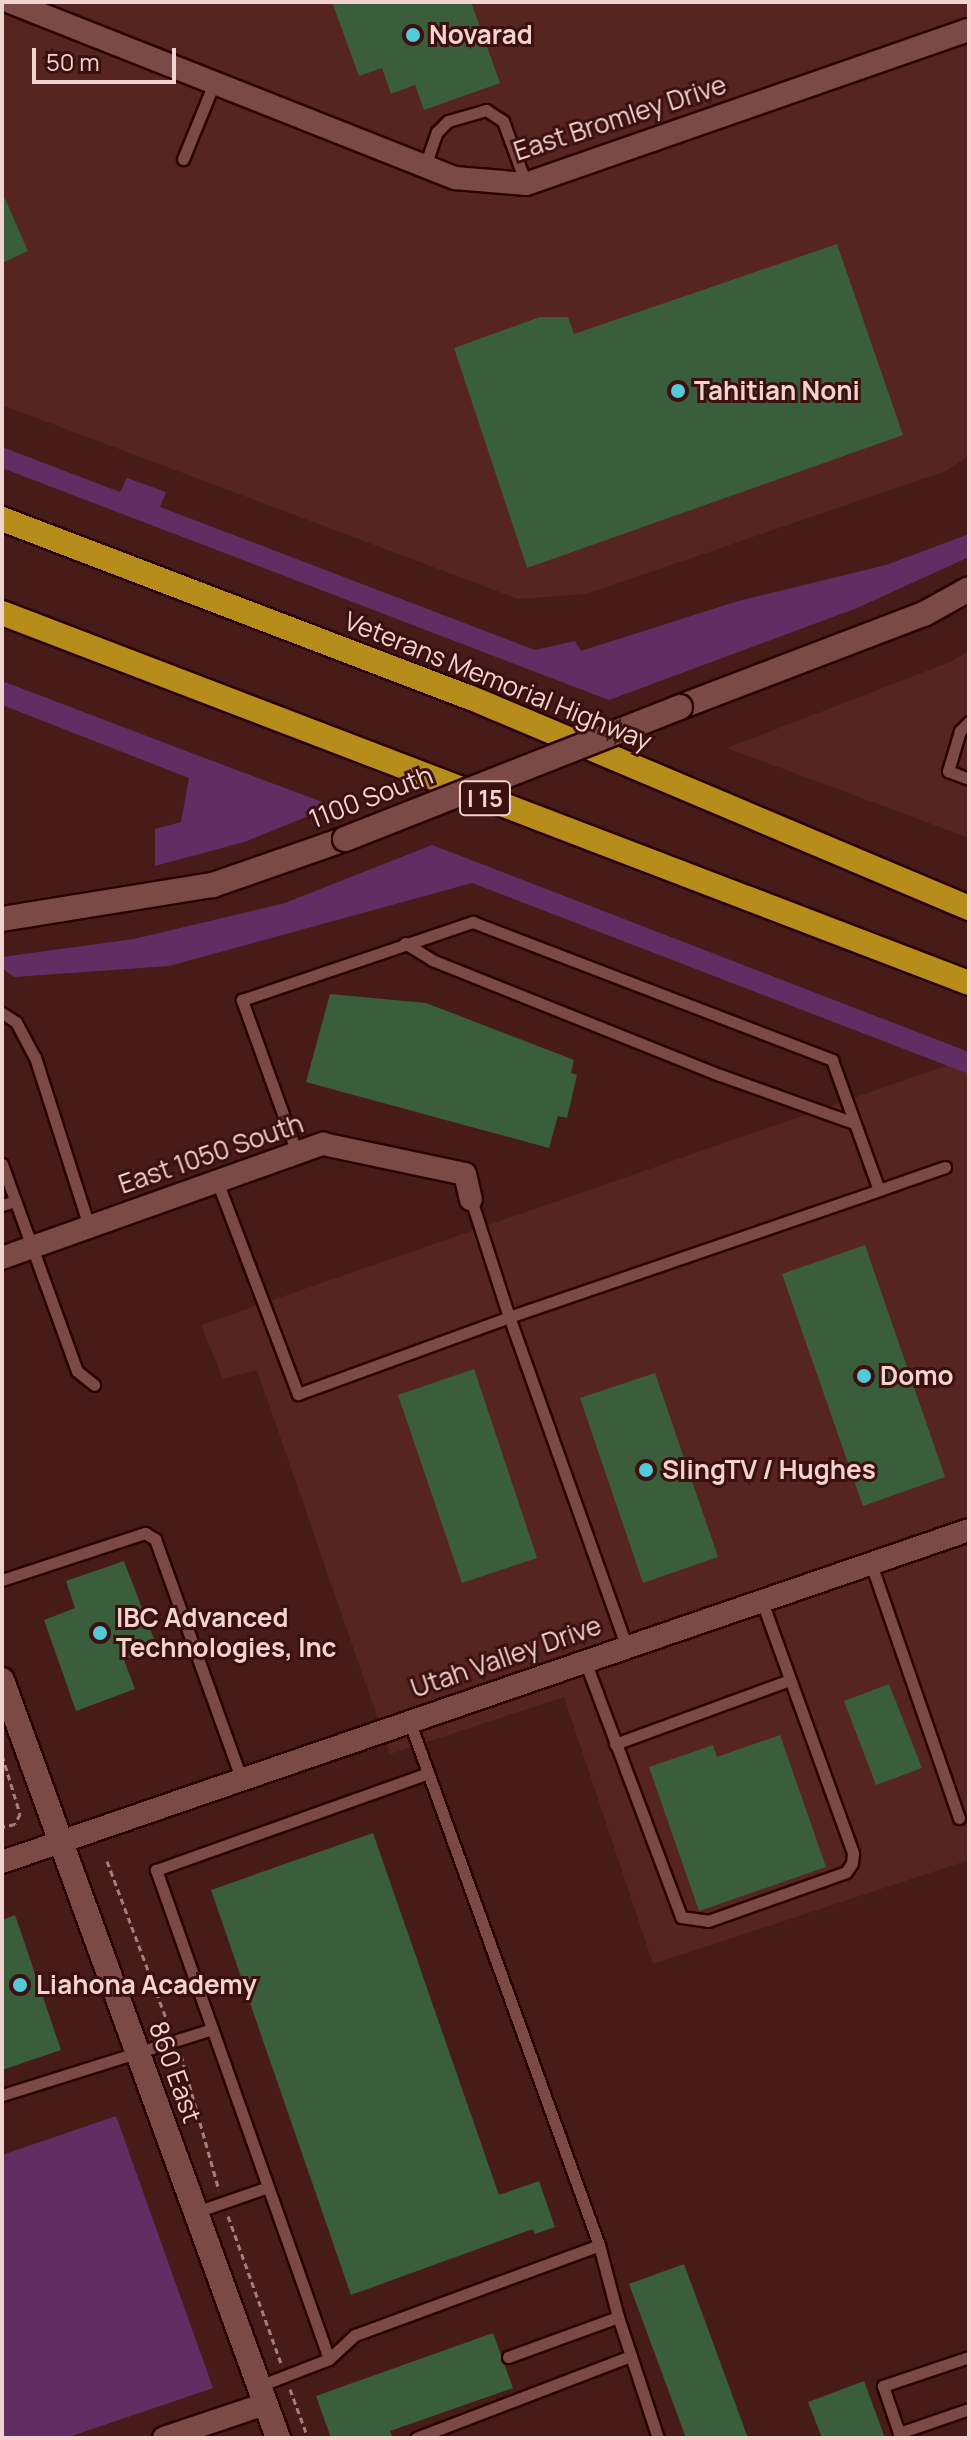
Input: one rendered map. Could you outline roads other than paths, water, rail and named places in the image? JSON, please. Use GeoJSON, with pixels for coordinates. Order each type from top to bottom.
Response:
{"type":"FeatureCollection","features":[{"type":"Feature","properties":{"kind":"highway","name":"Veterans Memorial Highway"},"geometry":{"type":"LineString","coordinates":[[2,519],[469,697],[969,908]]}},
{"type":"Feature","properties":{"kind":"highway","name":"I 15"},"geometry":{"type":"LineString","coordinates":[[2,613],[969,983]]}},
{"type":"Feature","properties":{"kind":"street","name":"East Bromley Drive"},"geometry":{"type":"LineString","coordinates":[[10,2],[455,178],[526,184],[969,30]]}},
{"type":"Feature","properties":{"kind":"street","name":"1100 South"},"geometry":{"type":"LineString","coordinates":[[2,919],[213,885],[345,839],[924,614],[969,589]]}},
{"type":"Feature","properties":{"kind":"street","name":"East 1050 South"},"geometry":{"type":"LineString","coordinates":[[2,1258],[323,1144],[465,1174],[471,1199]]}},
{"type":"Feature","properties":{"kind":"street","name":"Utah Valley Drive"},"geometry":{"type":"LineString","coordinates":[[2,1862],[870,1560],[969,1530]]}},
{"type":"Feature","properties":{"kind":"street","name":"860 East"},"geometry":{"type":"LineString","coordinates":[[2,1680],[278,2438]]}},
{"type":"Feature","properties":{"kind":"street"},"geometry":{"type":"LineString","coordinates":[[164,2438],[262,2395]]}},
{"type":"Feature","properties":{"kind":"lane"},"geometry":{"type":"LineString","coordinates":[[183,159],[214,83]]}},
{"type":"Feature","properties":{"kind":"lane"},"geometry":{"type":"LineString","coordinates":[[425,166],[437,132],[448,121],[486,110],[503,121],[526,184]]}},
{"type":"Feature","properties":{"kind":"lane"},"geometry":{"type":"LineString","coordinates":[[969,722],[960,731],[948,771],[969,779]]}},
{"type":"Feature","properties":{"kind":"lane"},"geometry":{"type":"LineString","coordinates":[[297,1153],[242,1000],[473,922],[656,988],[832,1060],[879,1190]]}},
{"type":"Feature","properties":{"kind":"lane"},"geometry":{"type":"LineString","coordinates":[[405,943],[432,960],[720,1075],[854,1123]]}},
{"type":"Feature","properties":{"kind":"lane"},"geometry":{"type":"LineString","coordinates":[[2,1013],[16,1022],[35,1057],[89,1226]]}},
{"type":"Feature","properties":{"kind":"lane"},"geometry":{"type":"LineString","coordinates":[[2,1164],[77,1371],[94,1385]]}},
{"type":"Feature","properties":{"kind":"lane"},"geometry":{"type":"LineString","coordinates":[[216,1181],[298,1394],[509,1317],[945,1167]]}},
{"type":"Feature","properties":{"kind":"lane"},"geometry":{"type":"LineString","coordinates":[[471,1199],[509,1317],[626,1645]]}},
{"type":"Feature","properties":{"kind":"lane"},"geometry":{"type":"LineString","coordinates":[[2,1205],[15,1201]]}},
{"type":"Feature","properties":{"kind":"lane"},"geometry":{"type":"LineString","coordinates":[[2,1580],[145,1533],[155,1539],[241,1778]]}},
{"type":"Feature","properties":{"kind":"lane"},"geometry":{"type":"LineString","coordinates":[[870,1560],[959,1818]]}},
{"type":"Feature","properties":{"kind":"lane"},"geometry":{"type":"LineString","coordinates":[[585,1659],[681,1917],[708,1921],[846,1872],[853,1853],[760,1599]]}},
{"type":"Feature","properties":{"kind":"lane"},"geometry":{"type":"LineString","coordinates":[[615,1744],[790,1680]]}},
{"type":"Feature","properties":{"kind":"lane"},"geometry":{"type":"LineString","coordinates":[[409,1720],[599,2245],[618,2317],[658,2438]]}},
{"type":"Feature","properties":{"kind":"lane"},"geometry":{"type":"LineString","coordinates":[[329,2359],[156,1870],[428,1773]]}},
{"type":"Feature","properties":{"kind":"lane"},"geometry":{"type":"LineString","coordinates":[[2,2095],[137,2049],[212,2029]]}},
{"type":"Feature","properties":{"kind":"lane"},"geometry":{"type":"LineString","coordinates":[[196,2212],[268,2187]]}},
{"type":"Feature","properties":{"kind":"lane"},"geometry":{"type":"LineString","coordinates":[[262,2395],[329,2359],[355,2335],[599,2245]]}},
{"type":"Feature","properties":{"kind":"lane"},"geometry":{"type":"LineString","coordinates":[[508,2357],[618,2317]]}},
{"type":"Feature","properties":{"kind":"lane"},"geometry":{"type":"LineString","coordinates":[[416,2438],[631,2356]]}},
{"type":"Feature","properties":{"kind":"lane"},"geometry":{"type":"LineString","coordinates":[[969,2357],[883,2386],[899,2433],[969,2409]]}},
{"type":"Feature","properties":{"kind":"place","name":"Novarad"},"geometry":{"type":"Point","coordinates":[413,35]}},
{"type":"Feature","properties":{"kind":"place","name":"Tahitian Noni"},"geometry":{"type":"Point","coordinates":[678,391]}},
{"type":"Feature","properties":{"kind":"place","name":"Domo"},"geometry":{"type":"Point","coordinates":[864,1376]}},
{"type":"Feature","properties":{"kind":"place","name":"SlingTV / Hughes"},"geometry":{"type":"Point","coordinates":[646,1470]}},
{"type":"Feature","properties":{"kind":"place","name":"IBC Advanced Technologies, Inc"},"geometry":{"type":"Point","coordinates":[100,1633]}},
{"type":"Feature","properties":{"kind":"place","name":"Liahona Academy"},"geometry":{"type":"Point","coordinates":[20,1985]}}]}
